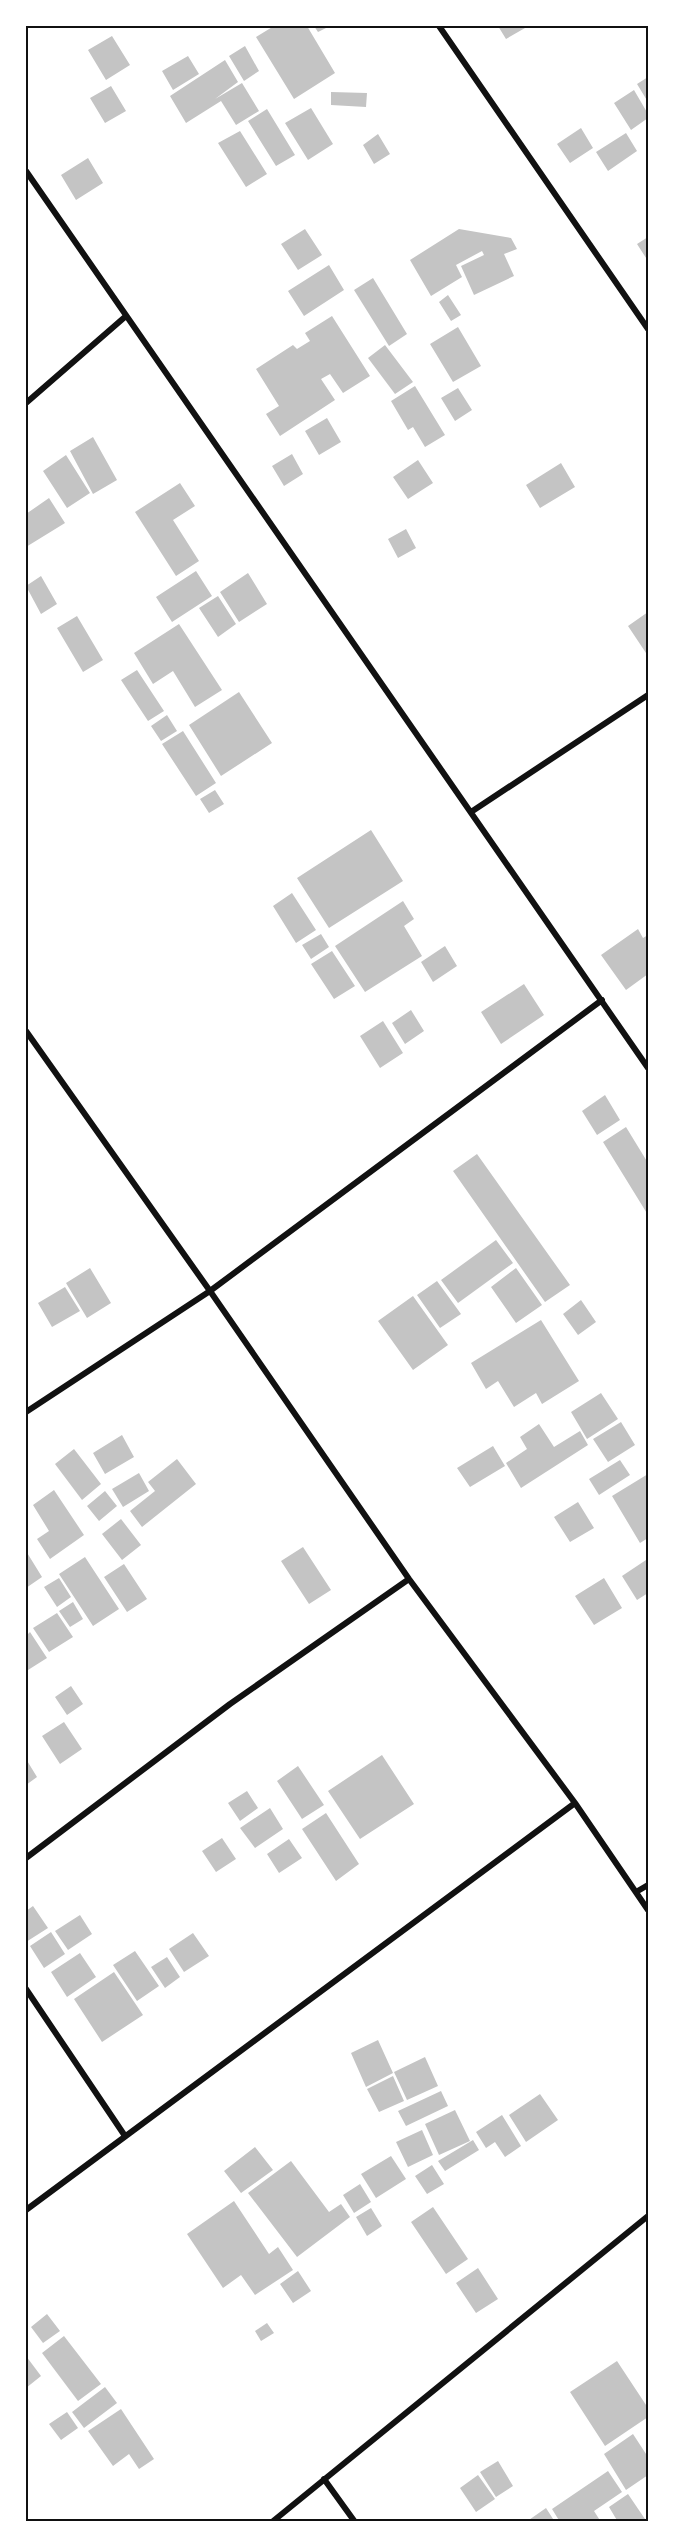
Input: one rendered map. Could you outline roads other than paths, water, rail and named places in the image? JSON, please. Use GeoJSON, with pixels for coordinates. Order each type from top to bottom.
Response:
{"type":"FeatureCollection","features":[{"type":"Feature","properties":{"kind":"street"},"geometry":{"type":"LineString","coordinates":[[439,26],[648,329]]}},
{"type":"Feature","properties":{"kind":"street"},"geometry":{"type":"LineString","coordinates":[[26,171],[648,1068]]}},
{"type":"Feature","properties":{"kind":"street"},"geometry":{"type":"LineString","coordinates":[[26,403],[126,316]]}},
{"type":"Feature","properties":{"kind":"street"},"geometry":{"type":"LineString","coordinates":[[471,812],[648,695]]}},
{"type":"Feature","properties":{"kind":"street"},"geometry":{"type":"LineString","coordinates":[[26,1412],[210,1291],[602,1000]]}},
{"type":"Feature","properties":{"kind":"street"},"geometry":{"type":"LineString","coordinates":[[26,1030],[409,1579],[574,1803],[648,1910]]}},
{"type":"Feature","properties":{"kind":"street"},"geometry":{"type":"LineString","coordinates":[[26,1858],[230,1704],[409,1579]]}},
{"type":"Feature","properties":{"kind":"street"},"geometry":{"type":"LineString","coordinates":[[26,2210],[574,1803]]}},
{"type":"Feature","properties":{"kind":"street"},"geometry":{"type":"LineString","coordinates":[[636,1892],[648,1885]]}},
{"type":"Feature","properties":{"kind":"street"},"geometry":{"type":"LineString","coordinates":[[26,1989],[125,2136]]}},
{"type":"Feature","properties":{"kind":"street"},"geometry":{"type":"LineString","coordinates":[[272,2522],[648,2216]]}},
{"type":"Feature","properties":{"kind":"street"},"geometry":{"type":"LineString","coordinates":[[324,2480],[356,2522]]}}]}
